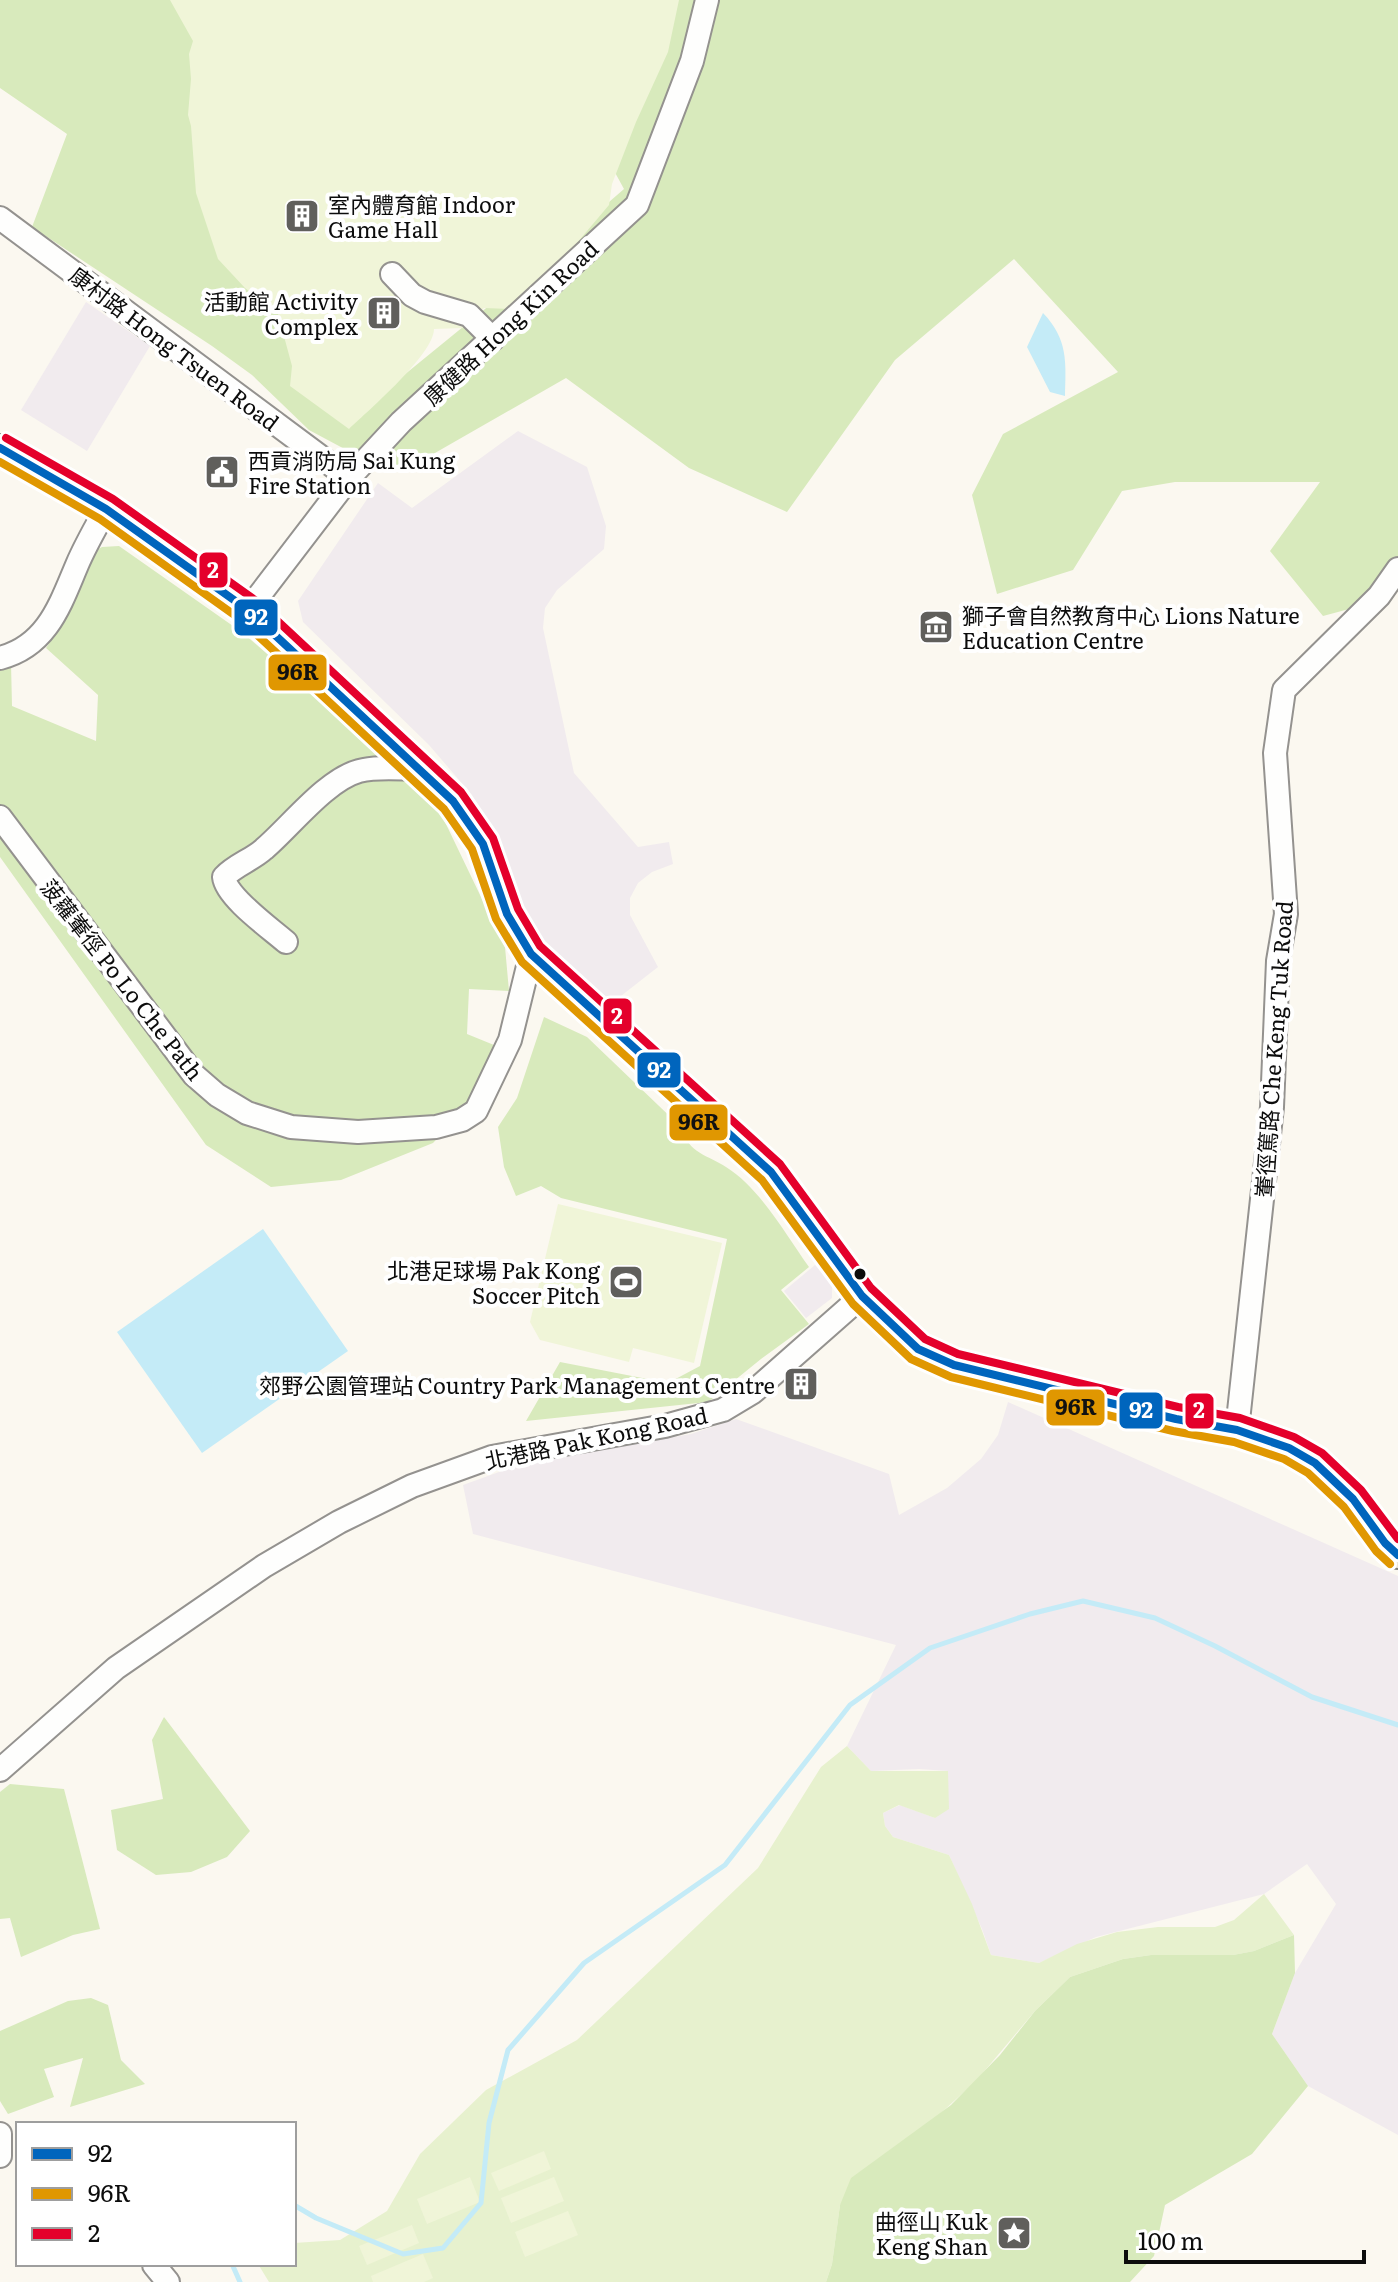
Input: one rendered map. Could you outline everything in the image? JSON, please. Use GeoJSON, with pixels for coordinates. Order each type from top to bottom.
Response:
{"type":"FeatureCollection","features":[{"type":"Feature","properties":{"kind":"main road"},"geometry":{"type":"LineString","coordinates":[[0,448],[106,509],[248,610],[460,807],[487,853],[507,914],[531,954],[771,1172],[862,1296],[918,1349],[954,1365],[1176,1419],[1237,1430],[1289,1448],[1315,1463],[1353,1499],[1385,1543],[1398,1555]]}},
{"type":"Feature","properties":{"kind":"street","name":"康健路 Hong Kin Road"},"geometry":{"type":"LineString","coordinates":[[248,610],[349,478],[401,422],[637,205],[692,61],[707,0]]}},
{"type":"Feature","properties":{"kind":"street","name":"康村路 Hong Tsuen Road"},"geometry":{"type":"LineString","coordinates":[[0,218],[349,478]]}},
{"type":"Feature","properties":{"kind":"street"},"geometry":{"type":"LineString","coordinates":[[392,274],[412,295],[425,302],[469,315],[493,339]]}},
{"type":"Feature","properties":{"kind":"street"},"geometry":{"type":"LineString","coordinates":[[0,658],[33,642],[51,624],[106,509]]}},
{"type":"Feature","properties":{"kind":"street","name":"輋徑篤路 Che Keng Tuk Road"},"geometry":{"type":"LineString","coordinates":[[1237,1430],[1272,1107],[1278,961],[1286,914],[1275,753],[1284,690],[1379,596],[1398,569]]}},
{"type":"Feature","properties":{"kind":"street"},"geometry":{"type":"LineString","coordinates":[[286,942],[234,896],[225,886],[224,877],[263,851],[306,808],[356,772],[374,768],[420,769]]}},
{"type":"Feature","properties":{"kind":"street","name":"菠蘿輋徑 Po Lo Che Path"},"geometry":{"type":"LineString","coordinates":[[0,817],[194,1075],[217,1095],[247,1113],[291,1127],[358,1132],[436,1127],[462,1120],[476,1111],[510,1040],[531,954]]}},
{"type":"Feature","properties":{"kind":"street","name":"北港路 Pak Kong Road"},"geometry":{"type":"LineString","coordinates":[[0,1770],[116,1668],[264,1566],[339,1522],[412,1486],[492,1457],[665,1426],[723,1410],[753,1392],[862,1296]]}},
{"type":"Feature","properties":{"kind":"street"},"geometry":{"type":"LineString","coordinates":[[0,2134],[0,2156]]}},
{"type":"Feature","properties":{"kind":"street"},"geometry":{"type":"LineString","coordinates":[[155,2266],[168,2282]]}},
{"type":"Feature","properties":{"kind":"shaded area"},"geometry":{"type":"Polygon","coordinates":[[[86,302],[150,346],[87,451],[21,410],[86,302]]]}},
{"type":"Feature","properties":{"kind":"shaded area"},"geometry":{"type":"Polygon","coordinates":[[[518,431],[587,467],[606,526],[604,549],[557,590],[545,608],[543,628],[574,773],[638,847],[669,842],[673,864],[652,872],[638,883],[630,898],[630,915],[658,967],[603,1010],[555,964],[542,946],[521,905],[496,835],[472,795],[429,745],[303,622],[298,601],[378,483],[412,508],[518,431]]]}},
{"type":"Feature","properties":{"kind":"shaded area"},"geometry":{"type":"Polygon","coordinates":[[[815,1265],[832,1285],[832,1298],[806,1318],[784,1291],[815,1265]]]}},
{"type":"Feature","properties":{"kind":"shaded area"},"geometry":{"type":"Polygon","coordinates":[[[1008,1402],[1398,1576],[1398,2135],[1308,2086],[1272,2034],[1295,1973],[1336,1904],[1307,1864],[1264,1894],[1096,1937],[1039,1963],[991,1955],[949,1855],[893,1837],[885,1826],[883,1813],[900,1805],[935,1818],[948,1771],[871,1771],[847,1746],[896,1645],[473,1534],[463,1485],[524,1463],[691,1434],[736,1419],[889,1474],[899,1515],[947,1488],[981,1459],[998,1435],[1008,1402]]]}},
{"type":"Feature","properties":{"kind":"green space"},"geometry":{"type":"Polygon","coordinates":[[[0,0],[207,0],[393,384],[624,189],[559,70],[473,0],[1398,0],[1398,561],[1364,605],[1323,616],[1270,551],[1320,482],[1175,482],[1122,491],[1073,570],[997,594],[972,495],[1003,434],[1118,372],[1014,259],[895,360],[787,512],[689,468],[566,378],[421,461],[382,469],[309,430],[252,375],[32,227],[67,134],[0,88],[0,0]]]}},
{"type":"Feature","properties":{"kind":"green space"},"geometry":{"type":"Polygon","coordinates":[[[170,0],[679,0],[668,52],[612,184],[609,205],[549,276],[513,309],[484,308],[463,328],[434,329],[431,340],[412,367],[349,429],[290,386],[292,366],[278,314],[245,288],[218,259],[196,193],[188,115],[191,79],[189,54],[193,41],[170,0]]]}},
{"type":"Feature","properties":{"kind":"green space"},"geometry":{"type":"Polygon","coordinates":[[[119,546],[243,633],[433,797],[505,947],[509,991],[469,989],[467,1034],[494,1045],[481,1092],[433,1143],[341,1180],[271,1187],[206,1145],[0,857],[0,668],[11,663],[12,706],[96,741],[98,695],[46,648],[69,614],[91,553],[102,547],[119,546]]]}},
{"type":"Feature","properties":{"kind":"green space"},"geometry":{"type":"Polygon","coordinates":[[[544,1017],[587,1037],[682,1128],[694,1148],[726,1167],[750,1187],[809,1267],[781,1290],[809,1324],[708,1402],[526,1421],[560,1362],[668,1383],[700,1366],[727,1239],[561,1198],[541,1186],[516,1196],[504,1167],[498,1127],[517,1098],[544,1017]]]}},
{"type":"Feature","properties":{"kind":"green space","name":"北港足球場 Pak Kong Soccer Pitch"},"geometry":{"type":"Polygon","coordinates":[[[558,1204],[722,1243],[694,1363],[633,1348],[629,1362],[540,1340],[530,1322],[558,1204]]]}},
{"type":"Feature","properties":{"kind":"green space"},"geometry":{"type":"Polygon","coordinates":[[[164,1717],[250,1831],[227,1857],[191,1872],[156,1875],[117,1850],[111,1810],[163,1799],[152,1740],[164,1717]]]}},
{"type":"Feature","properties":{"kind":"green space"},"geometry":{"type":"Polygon","coordinates":[[[847,1746],[871,1771],[948,1771],[949,1809],[935,1818],[899,1805],[883,1813],[885,1826],[893,1837],[949,1855],[991,1955],[1039,1963],[1077,1944],[1117,1932],[1158,1927],[1215,1927],[1234,1920],[1264,1894],[1294,1935],[1254,1951],[1233,1955],[1151,1955],[1123,1959],[1070,1977],[1035,2011],[976,2081],[840,2205],[832,2264],[826,2282],[269,2282],[259,2266],[296,2266],[296,2243],[340,2240],[387,2211],[420,2154],[486,2090],[577,2040],[758,1868],[821,1767],[847,1746]]]}},
{"type":"Feature","properties":{"kind":"green space"},"geometry":{"type":"Polygon","coordinates":[[[10,1784],[64,1789],[100,1929],[73,1935],[21,1957],[10,1918],[0,1919],[0,1792],[10,1784]]]}},
{"type":"Feature","properties":{"kind":"green space"},"geometry":{"type":"Polygon","coordinates":[[[1294,1935],[1295,1973],[1272,2034],[1308,2086],[1252,2154],[1165,2205],[1154,2256],[1130,2282],[826,2282],[832,2264],[840,2205],[851,2178],[951,2105],[1000,2055],[1035,2011],[1070,1977],[1123,1959],[1151,1955],[1233,1955],[1254,1951],[1294,1935]]]}},
{"type":"Feature","properties":{"kind":"green space"},"geometry":{"type":"Polygon","coordinates":[[[91,1998],[108,2005],[121,2060],[145,2084],[70,2107],[83,2058],[44,2069],[54,2097],[8,2114],[0,2101],[0,2031],[68,2001],[91,1998]]]}},
{"type":"Feature","properties":{"kind":"green space"},"geometry":{"type":"Polygon","coordinates":[[[544,2151],[551,2169],[499,2191],[491,2173],[544,2151]]]}},
{"type":"Feature","properties":{"kind":"green space"},"geometry":{"type":"Polygon","coordinates":[[[470,2177],[480,2202],[427,2224],[417,2199],[470,2177]]]}},
{"type":"Feature","properties":{"kind":"green space"},"geometry":{"type":"Polygon","coordinates":[[[554,2177],[564,2201],[511,2223],[501,2198],[554,2177]]]}},
{"type":"Feature","properties":{"kind":"green space"},"geometry":{"type":"Polygon","coordinates":[[[568,2211],[578,2235],[525,2257],[515,2232],[568,2211]]]}},
{"type":"Feature","properties":{"kind":"green space"},"geometry":{"type":"Polygon","coordinates":[[[412,2225],[419,2243],[367,2265],[359,2246],[412,2225]]]}},
{"type":"Feature","properties":{"kind":"green space"},"geometry":{"type":"Polygon","coordinates":[[[423,2254],[433,2278],[424,2282],[373,2282],[371,2276],[423,2254]]]}},
{"type":"Feature","properties":{"kind":"water"},"geometry":{"type":"Polygon","coordinates":[[[1043,313],[1057,332],[1064,352],[1065,396],[1050,392],[1027,347],[1043,313]]]}},
{"type":"Feature","properties":{"kind":"water"},"geometry":{"type":"Polygon","coordinates":[[[263,1229],[348,1351],[202,1453],[117,1332],[263,1229]]]}},
{"type":"Feature","properties":{"kind":"waterway"},"geometry":{"type":"LineString","coordinates":[[296,2206],[316,2218],[403,2254],[443,2248],[481,2203],[489,2123],[508,2050],[584,1963],[725,1865],[850,1705],[930,1648],[1030,1614],[1083,1601],[1155,1618],[1312,1697],[1398,1725]]}},
{"type":"Feature","properties":{"kind":"waterway"},"geometry":{"type":"LineString","coordinates":[[233,2266],[240,2282]]}},
{"type":"Feature","properties":{"kind":"transit line","name":"2"},"geometry":{"type":"LineString","coordinates":[[6,438],[113,499],[255,600],[461,792],[493,838],[518,909],[540,946],[780,1164],[871,1288],[925,1339],[958,1354],[1178,1407],[1240,1418],[1294,1437],[1322,1453],[1361,1490],[1398,1539]]}},
{"type":"Feature","properties":{"kind":"transit line","name":"92"},"geometry":{"type":"LineString","coordinates":[[0,448],[106,509],[248,610],[453,801],[483,844],[507,914],[531,954],[771,1172],[862,1296],[918,1349],[954,1365],[1176,1419],[1237,1430],[1289,1448],[1315,1463],[1353,1499],[1385,1543],[1398,1555]]}},
{"type":"Feature","properties":{"kind":"transit line","name":"96R"},"geometry":{"type":"LineString","coordinates":[[0,462],[100,519],[240,619],[444,809],[472,849],[496,919],[522,962],[762,1180],[853,1304],[911,1359],[951,1377],[1173,1431],[1234,1442],[1284,1459],[1308,1473],[1344,1507],[1376,1551],[1390,1564]]}},
{"type":"Feature","properties":{"kind":"place","name":"室內體育館 Indoor Game Hall"},"geometry":{"type":"Point","coordinates":[302,216]}},
{"type":"Feature","properties":{"kind":"place","name":"活動館 Activity Complex"},"geometry":{"type":"Point","coordinates":[384,313]}},
{"type":"Feature","properties":{"kind":"place","name":"西貢消防局 Sai Kung Fire Station"},"geometry":{"type":"Point","coordinates":[222,472]}},
{"type":"Feature","properties":{"kind":"place","name":"獅子會自然教育中心 Lions Nature Education Centre"},"geometry":{"type":"Point","coordinates":[936,627]}},
{"type":"Feature","properties":{"kind":"place","name":"北港足球場 Pak Kong Soccer Pitch"},"geometry":{"type":"Point","coordinates":[626,1282]}},
{"type":"Feature","properties":{"kind":"place","name":"郊野公園管理站 Country Park Management Centre"},"geometry":{"type":"Point","coordinates":[801,1384]}},
{"type":"Feature","properties":{"kind":"place","name":"曲徑山 Kuk Keng Shan"},"geometry":{"type":"Point","coordinates":[1014,2233]}}]}
